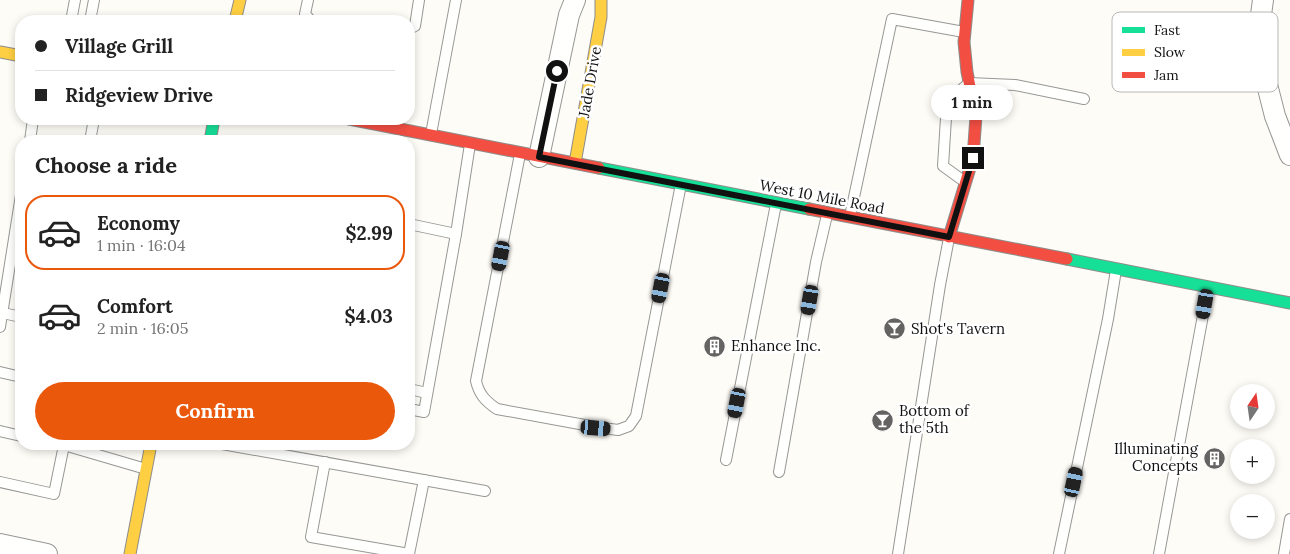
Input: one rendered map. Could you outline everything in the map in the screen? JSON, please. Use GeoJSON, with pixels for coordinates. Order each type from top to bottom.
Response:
{"type":"FeatureCollection","features":[{"type":"Feature","properties":{"kind":"street"},"geometry":{"type":"LineString","coordinates":[[236,15],[240,0]]}},
{"type":"Feature","properties":{"kind":"street"},"geometry":{"type":"LineString","coordinates":[[530,155],[569,15],[575,0]]}},
{"type":"Feature","properties":{"kind":"street","name":"Jade Drive"},"geometry":{"type":"LineString","coordinates":[[575,163],[601,17],[601,0]]}},
{"type":"Feature","properties":{"kind":"street"},"geometry":{"type":"LineString","coordinates":[[949,237],[973,158],[976,116],[969,83],[964,42],[968,0]]}},
{"type":"Feature","properties":{"kind":"street"},"geometry":{"type":"LineString","coordinates":[[0,52],[15,55]]}},
{"type":"Feature","properties":{"kind":"street"},"geometry":{"type":"LineString","coordinates":[[1269,92],[1275,116],[1290,155]]}},
{"type":"Feature","properties":{"kind":"street","name":"West 10 Mile Road"},"geometry":{"type":"LineString","coordinates":[[390,125],[530,155],[1290,303]]}},
{"type":"Feature","properties":{"kind":"street"},"geometry":{"type":"LineString","coordinates":[[131,554],[150,450]]}},
{"type":"Feature","properties":{"kind":"street"},"geometry":{"type":"LineString","coordinates":[[0,544],[47,554]]}},
{"type":"Feature","properties":{"kind":"lane"},"geometry":{"type":"LineString","coordinates":[[72,15],[75,0]]}},
{"type":"Feature","properties":{"kind":"lane"},"geometry":{"type":"LineString","coordinates":[[91,15],[94,0]]}},
{"type":"Feature","properties":{"kind":"lane"},"geometry":{"type":"LineString","coordinates":[[307,15],[308,0]]}},
{"type":"Feature","properties":{"kind":"lane"},"geometry":{"type":"LineString","coordinates":[[415,26],[419,0]]}},
{"type":"Feature","properties":{"kind":"lane"},"geometry":{"type":"LineString","coordinates":[[431,135],[456,0]]}},
{"type":"Feature","properties":{"kind":"lane"},"geometry":{"type":"LineString","coordinates":[[850,217],[892,19],[966,32]]}},
{"type":"Feature","properties":{"kind":"lane"},"geometry":{"type":"LineString","coordinates":[[966,182],[943,166],[947,102],[969,83],[1015,85],[1084,99]]}},
{"type":"Feature","properties":{"kind":"lane"},"geometry":{"type":"LineString","coordinates":[[415,410],[424,412],[456,234],[470,143]]}},
{"type":"Feature","properties":{"kind":"lane"},"geometry":{"type":"LineString","coordinates":[[530,155],[476,381],[478,390],[485,401],[497,409],[506,411],[596,428],[618,430],[629,426],[636,416],[681,184]]}},
{"type":"Feature","properties":{"kind":"lane"},"geometry":{"type":"LineString","coordinates":[[726,460],[777,203]]}},
{"type":"Feature","properties":{"kind":"lane"},"geometry":{"type":"LineString","coordinates":[[779,472],[816,262],[827,213]]}},
{"type":"Feature","properties":{"kind":"lane"},"geometry":{"type":"LineString","coordinates":[[415,225],[456,234]]}},
{"type":"Feature","properties":{"kind":"lane"},"geometry":{"type":"LineString","coordinates":[[898,554],[949,237]]}},
{"type":"Feature","properties":{"kind":"lane"},"geometry":{"type":"LineString","coordinates":[[0,327],[15,261]]}},
{"type":"Feature","properties":{"kind":"lane"},"geometry":{"type":"LineString","coordinates":[[1059,554],[1108,318],[1116,269]]}},
{"type":"Feature","properties":{"kind":"lane"},"geometry":{"type":"LineString","coordinates":[[1159,554],[1208,287]]}},
{"type":"Feature","properties":{"kind":"lane"},"geometry":{"type":"LineString","coordinates":[[3,313],[15,316]]}},
{"type":"Feature","properties":{"kind":"lane"},"geometry":{"type":"LineString","coordinates":[[0,372],[15,376]]}},
{"type":"Feature","properties":{"kind":"lane"},"geometry":{"type":"LineString","coordinates":[[415,391],[427,393]]}},
{"type":"Feature","properties":{"kind":"lane"},"geometry":{"type":"LineString","coordinates":[[0,431],[15,435]]}},
{"type":"Feature","properties":{"kind":"lane"},"geometry":{"type":"LineString","coordinates":[[0,482],[54,494],[61,450]]}},
{"type":"Feature","properties":{"kind":"lane"},"geometry":{"type":"LineString","coordinates":[[82,450],[146,469]]}},
{"type":"Feature","properties":{"kind":"lane"},"geometry":{"type":"LineString","coordinates":[[256,450],[485,491]]}},
{"type":"Feature","properties":{"kind":"lane"},"geometry":{"type":"LineString","coordinates":[[325,462],[312,537],[409,554],[424,480]]}},
{"type":"Feature","properties":{"kind":"lane"},"geometry":{"type":"LineString","coordinates":[[1284,554],[1290,519]]}},
{"type":"Feature","properties":{"kind":"traffic: fast"},"geometry":{"type":"LineString","coordinates":[[211,135],[213,125]]}},
{"type":"Feature","properties":{"kind":"traffic: fast"},"geometry":{"type":"LineString","coordinates":[[599,168],[809,209]]}},
{"type":"Feature","properties":{"kind":"traffic: fast"},"geometry":{"type":"LineString","coordinates":[[1067,259],[1290,303]]}},
{"type":"Feature","properties":{"kind":"traffic: slow"},"geometry":{"type":"LineString","coordinates":[[236,15],[240,0]]}},
{"type":"Feature","properties":{"kind":"traffic: slow"},"geometry":{"type":"LineString","coordinates":[[575,163],[601,17],[601,0]]}},
{"type":"Feature","properties":{"kind":"traffic: slow"},"geometry":{"type":"LineString","coordinates":[[0,52],[15,55]]}},
{"type":"Feature","properties":{"kind":"traffic: slow"},"geometry":{"type":"LineString","coordinates":[[130,554],[150,450]]}},
{"type":"Feature","properties":{"kind":"traffic: jam"},"geometry":{"type":"LineString","coordinates":[[949,237],[973,158],[976,116],[967,72],[964,42],[968,0]]}},
{"type":"Feature","properties":{"kind":"traffic: jam"},"geometry":{"type":"LineString","coordinates":[[380,125],[599,168]]}},
{"type":"Feature","properties":{"kind":"traffic: jam"},"geometry":{"type":"LineString","coordinates":[[809,209],[1067,259]]}},
{"type":"Feature","properties":{"kind":"place","name":"Shot's Tavern"},"geometry":{"type":"Point","coordinates":[895,329]}},
{"type":"Feature","properties":{"kind":"place","name":"Enhance Inc."},"geometry":{"type":"Point","coordinates":[715,346]}},
{"type":"Feature","properties":{"kind":"place","name":"Bottom of the 5th"},"geometry":{"type":"Point","coordinates":[883,420]}},
{"type":"Feature","properties":{"kind":"place","name":"Illuminating Concepts"},"geometry":{"type":"Point","coordinates":[1214,458]}},
{"type":"Feature","properties":{"kind":"route"},"geometry":{"type":"LineString","coordinates":[[557,71],[539,157],[949,237],[973,158]]}}]}
